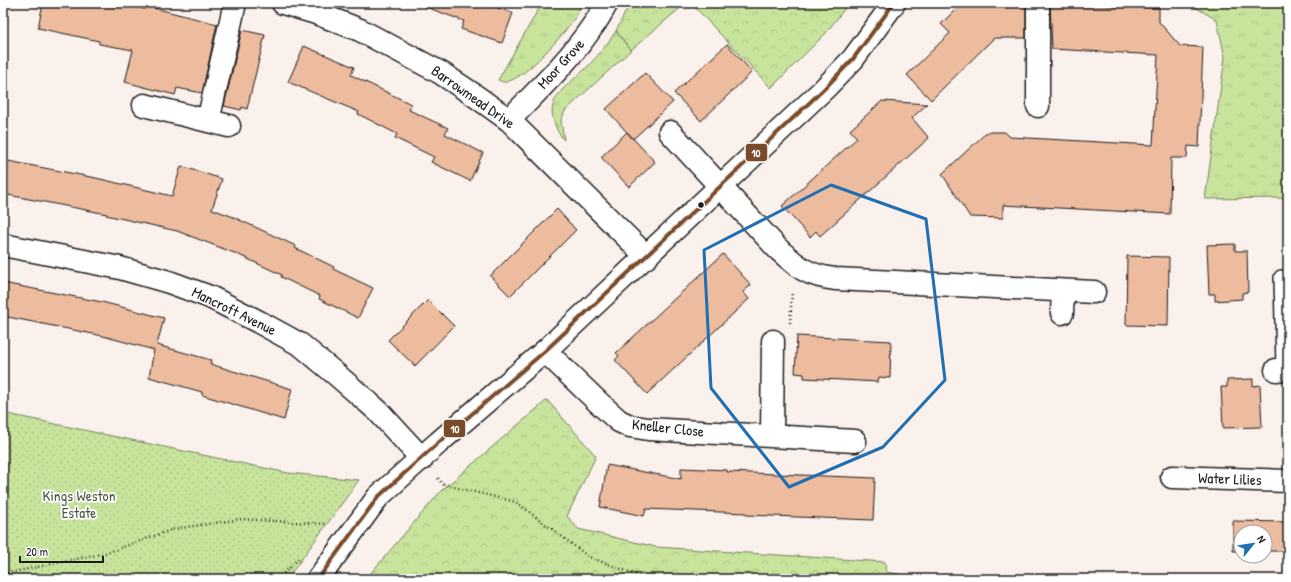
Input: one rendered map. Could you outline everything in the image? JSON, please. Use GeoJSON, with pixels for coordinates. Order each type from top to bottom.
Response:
{"type":"FeatureCollection","features":[{"type":"Feature","properties":{"kind":"street"},"geometry":{"type":"LineString","coordinates":[[208,121],[235,3]]}},
{"type":"Feature","properties":{"kind":"street","name":"Barrowmead Drive"},"geometry":{"type":"LineString","coordinates":[[283,3],[316,13],[360,30],[401,51],[441,73],[509,120],[647,257]]}},
{"type":"Feature","properties":{"kind":"street","name":"Moor Grove"},"geometry":{"type":"LineString","coordinates":[[509,120],[583,40],[607,3]]}},
{"type":"Feature","properties":{"kind":"street"},"geometry":{"type":"LineString","coordinates":[[318,579],[378,497],[545,351],[647,257],[824,89],[852,59],[894,3]]}},
{"type":"Feature","properties":{"kind":"street"},"geometry":{"type":"LineString","coordinates":[[1038,3],[1038,106]]}},
{"type":"Feature","properties":{"kind":"street"},"geometry":{"type":"LineString","coordinates":[[144,106],[229,126]]}},
{"type":"Feature","properties":{"kind":"street"},"geometry":{"type":"LineString","coordinates":[[670,132],[778,249],[800,268],[816,276],[836,279],[1094,292]]}},
{"type":"Feature","properties":{"kind":"street","name":"Mancroft Avenue"},"geometry":{"type":"LineString","coordinates":[[3,245],[120,268],[210,296],[301,345],[378,411],[422,459]]}},
{"type":"Feature","properties":{"kind":"street"},"geometry":{"type":"LineString","coordinates":[[1062,312],[1063,291]]}},
{"type":"Feature","properties":{"kind":"street"},"geometry":{"type":"LineString","coordinates":[[772,436],[773,341]]}},
{"type":"Feature","properties":{"kind":"street","name":"Kneller Close"},"geometry":{"type":"LineString","coordinates":[[545,351],[603,407],[620,421],[630,426],[648,429],[855,441]]}},
{"type":"Feature","properties":{"kind":"street","name":"Water Lilies"},"geometry":{"type":"LineString","coordinates":[[1172,477],[1288,481]]}},
{"type":"Feature","properties":{"kind":"lane"},"geometry":{"type":"LineString","coordinates":[[1281,277],[1282,370]]}},
{"type":"Feature","properties":{"kind":"path"},"geometry":{"type":"LineString","coordinates":[[791,313],[792,291]]}},
{"type":"Feature","properties":{"kind":"path"},"geometry":{"type":"LineString","coordinates":[[422,459],[442,484],[516,502],[589,557],[648,579]]}},
{"type":"Feature","properties":{"kind":"path"},"geometry":{"type":"LineString","coordinates":[[3,574],[106,553],[174,529],[219,522],[241,519],[334,525]]}},
{"type":"Feature","properties":{"kind":"highlighted area"},"geometry":{"type":"Polygon","coordinates":[[[831,185],[926,219],[945,380],[883,447],[789,487],[711,388],[704,250],[831,185]]]}},
{"type":"Feature","properties":{"kind":"green space"},"geometry":{"type":"Polygon","coordinates":[[[542,3],[582,3],[569,26],[535,63],[517,78],[506,82],[498,80],[542,3]]]}},
{"type":"Feature","properties":{"kind":"green space"},"geometry":{"type":"Polygon","coordinates":[[[630,3],[686,3],[631,50],[616,31],[630,3]]]}},
{"type":"Feature","properties":{"kind":"green space"},"geometry":{"type":"Polygon","coordinates":[[[691,3],[849,3],[825,34],[771,88],[691,3]]]}},
{"type":"Feature","properties":{"kind":"green space"},"geometry":{"type":"Polygon","coordinates":[[[1188,3],[1288,3],[1288,198],[1205,199],[1225,57],[1217,20],[1188,3]]]}},
{"type":"Feature","properties":{"kind":"green space"},"geometry":{"type":"Polygon","coordinates":[[[616,31],[631,50],[565,111],[561,120],[564,140],[557,130],[553,118],[552,109],[554,102],[564,88],[596,57],[616,31]]]}},
{"type":"Feature","properties":{"kind":"green space"},"geometry":{"type":"Polygon","coordinates":[[[547,400],[596,456],[567,516],[578,529],[656,547],[885,562],[886,572],[928,579],[376,579],[370,574],[441,491],[547,400]]]}},
{"type":"Feature","properties":{"kind":"green space","name":"Kings Weston Estate"},"geometry":{"type":"Polygon","coordinates":[[[3,413],[288,473],[359,480],[287,579],[3,579],[3,413]]]}},
{"type":"Feature","properties":{"kind":"building"},"geometry":{"type":"Polygon","coordinates":[[[43,3],[117,3],[145,9],[146,6],[217,24],[202,93],[177,88],[175,95],[125,82],[133,50],[99,44],[99,41],[38,28],[43,3]]]}},
{"type":"Feature","properties":{"kind":"building"},"geometry":{"type":"Polygon","coordinates":[[[423,3],[484,3],[513,13],[502,43],[461,29],[464,21],[423,6],[423,3]]]}},
{"type":"Feature","properties":{"kind":"building"},"geometry":{"type":"Polygon","coordinates":[[[973,3],[1026,3],[1026,38],[994,38],[931,100],[907,75],[950,33],[941,24],[957,8],[973,3]]]}},
{"type":"Feature","properties":{"kind":"building"},"geometry":{"type":"Polygon","coordinates":[[[1050,3],[1159,8],[1159,22],[1180,46],[1203,47],[1199,147],[1188,146],[1187,158],[1171,158],[1170,214],[1003,205],[1003,218],[970,217],[942,174],[987,132],[1005,132],[1010,137],[1153,145],[1158,55],[1052,49],[1050,3]]]}},
{"type":"Feature","properties":{"kind":"building"},"geometry":{"type":"Polygon","coordinates":[[[242,30],[265,35],[247,109],[242,107],[241,110],[224,106],[242,30]]]}},
{"type":"Feature","properties":{"kind":"building"},"geometry":{"type":"Polygon","coordinates":[[[727,44],[752,72],[701,121],[674,93],[727,44]]]}},
{"type":"Feature","properties":{"kind":"building"},"geometry":{"type":"Polygon","coordinates":[[[304,46],[354,67],[351,75],[411,104],[409,110],[448,128],[445,134],[483,153],[470,181],[431,162],[434,157],[395,138],[397,134],[358,114],[359,112],[288,82],[304,46]]]}},
{"type":"Feature","properties":{"kind":"building"},"geometry":{"type":"Polygon","coordinates":[[[645,73],[673,102],[633,139],[606,109],[645,73]]]}},
{"type":"Feature","properties":{"kind":"building"},"geometry":{"type":"Polygon","coordinates":[[[882,101],[927,104],[912,118],[929,138],[820,236],[816,231],[810,237],[782,206],[857,138],[850,130],[882,101]]]}},
{"type":"Feature","properties":{"kind":"building"},"geometry":{"type":"Polygon","coordinates":[[[627,132],[655,162],[629,187],[601,157],[627,132]]]}},
{"type":"Feature","properties":{"kind":"building"},"geometry":{"type":"Polygon","coordinates":[[[3,160],[96,178],[172,196],[181,166],[222,179],[212,209],[231,216],[296,246],[295,248],[334,267],[333,269],[373,288],[358,318],[319,299],[320,296],[281,277],[282,275],[237,254],[177,231],[106,215],[107,214],[3,194],[3,160]]]}},
{"type":"Feature","properties":{"kind":"building"},"geometry":{"type":"Polygon","coordinates":[[[557,209],[576,230],[510,296],[490,276],[557,209]]]}},
{"type":"Feature","properties":{"kind":"building"},"geometry":{"type":"Polygon","coordinates":[[[1235,244],[1235,251],[1247,251],[1248,292],[1242,293],[1242,299],[1215,301],[1215,294],[1209,294],[1207,245],[1235,244]]]}},
{"type":"Feature","properties":{"kind":"building"},"geometry":{"type":"Polygon","coordinates":[[[723,254],[751,285],[743,292],[749,299],[647,394],[615,360],[619,356],[616,353],[723,254]]]}},
{"type":"Feature","properties":{"kind":"building"},"geometry":{"type":"Polygon","coordinates":[[[1127,256],[1169,257],[1168,326],[1126,325],[1127,256]]]}},
{"type":"Feature","properties":{"kind":"building"},"geometry":{"type":"Polygon","coordinates":[[[3,283],[102,302],[164,318],[157,345],[211,360],[210,364],[292,389],[284,420],[202,395],[202,392],[149,377],[154,350],[103,336],[3,316],[3,283]]]}},
{"type":"Feature","properties":{"kind":"building"},"geometry":{"type":"Polygon","coordinates":[[[428,300],[454,326],[415,366],[388,340],[428,300]]]}},
{"type":"Feature","properties":{"kind":"building"},"geometry":{"type":"Polygon","coordinates":[[[797,336],[891,341],[890,378],[879,377],[878,382],[804,378],[804,374],[795,373],[797,336]]]}},
{"type":"Feature","properties":{"kind":"building"},"geometry":{"type":"Polygon","coordinates":[[[1253,379],[1253,386],[1260,385],[1262,427],[1223,428],[1221,387],[1227,387],[1227,380],[1253,379]]]}},
{"type":"Feature","properties":{"kind":"building"},"geometry":{"type":"Polygon","coordinates":[[[607,465],[681,479],[681,468],[727,470],[727,472],[875,478],[873,520],[646,509],[644,516],[600,507],[607,465]]]}},
{"type":"Feature","properties":{"kind":"building"},"geometry":{"type":"Polygon","coordinates":[[[1233,521],[1288,522],[1288,551],[1273,551],[1273,524],[1233,524],[1233,521]]]}},
{"type":"Feature","properties":{"kind":"transit line","name":"10"},"geometry":{"type":"LineString","coordinates":[[318,579],[378,497],[545,351],[824,89],[853,59],[894,3]]}}]}
